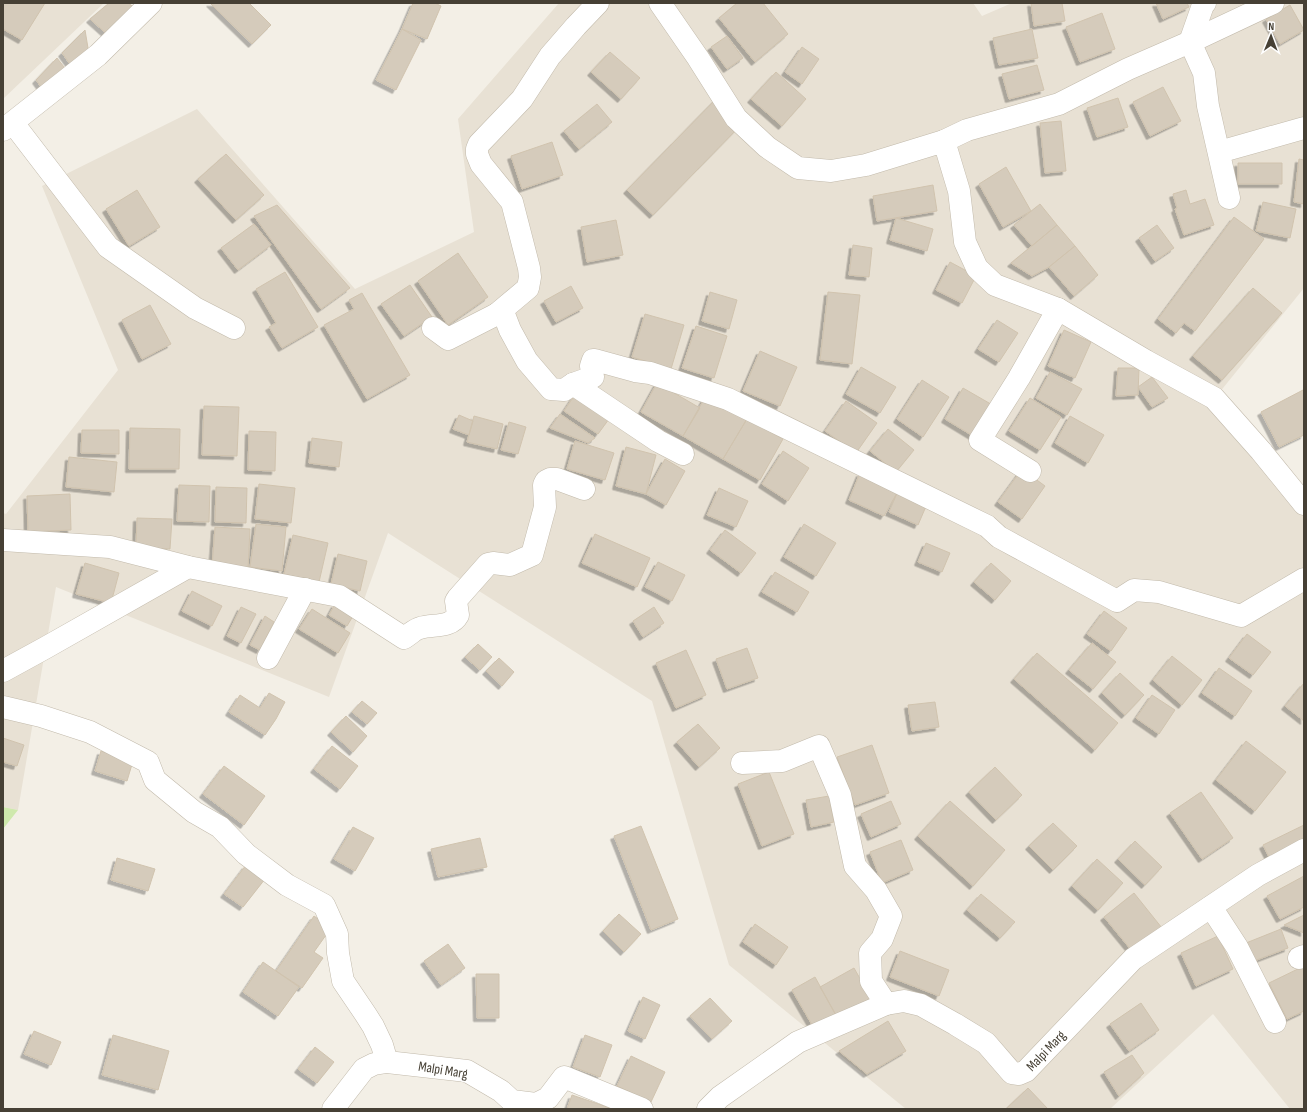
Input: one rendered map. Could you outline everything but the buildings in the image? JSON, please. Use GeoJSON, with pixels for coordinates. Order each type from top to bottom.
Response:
{"type":"FeatureCollection","features":[{"type":"Feature","properties":{"kind":"street"},"geometry":{"type":"LineString","coordinates":[[151,3],[98,55],[8,127],[108,247],[195,308],[234,328]]}},
{"type":"Feature","properties":{"kind":"street"},"geometry":{"type":"LineString","coordinates":[[433,328],[448,339],[498,314],[528,288],[530,277],[529,268],[512,202],[481,164],[477,154],[477,149],[479,144],[522,99],[550,56],[598,3]]}},
{"type":"Feature","properties":{"kind":"street"},"geometry":{"type":"LineString","coordinates":[[660,3],[698,58],[736,118],[767,147],[798,168],[831,171],[866,165],[944,141],[967,130],[1059,104],[1128,69],[1190,42],[1272,3]]}},
{"type":"Feature","properties":{"kind":"street"},"geometry":{"type":"LineString","coordinates":[[1205,3],[1190,42],[1204,73],[1208,106],[1229,198]]}},
{"type":"Feature","properties":{"kind":"street"},"geometry":{"type":"LineString","coordinates":[[1219,152],[1304,128]]}},
{"type":"Feature","properties":{"kind":"street"},"geometry":{"type":"LineString","coordinates":[[944,141],[959,191],[965,242],[977,268],[995,285],[1058,310],[1214,398],[1261,451],[1304,504]]}},
{"type":"Feature","properties":{"kind":"street"},"geometry":{"type":"LineString","coordinates":[[1030,471],[980,440],[1019,378],[1058,310]]}},
{"type":"Feature","properties":{"kind":"street"},"geometry":{"type":"LineString","coordinates":[[498,314],[505,317],[510,330],[528,361],[552,388],[564,390],[573,384],[593,377],[591,366],[593,360],[595,360],[635,371],[650,373],[728,399],[987,526],[999,537],[1117,601],[1134,590],[1160,592],[1241,616],[1304,579]]}},
{"type":"Feature","properties":{"kind":"street"},"geometry":{"type":"LineString","coordinates":[[573,384],[658,441],[683,454]]}},
{"type":"Feature","properties":{"kind":"street"},"geometry":{"type":"LineString","coordinates":[[3,540],[110,547],[188,567],[339,596],[404,638],[419,628],[447,624],[454,620],[458,615],[456,601],[459,595],[488,564],[493,563],[510,565],[532,555],[545,507],[544,485],[546,481],[550,479],[557,479],[584,489]]}},
{"type":"Feature","properties":{"kind":"street"},"geometry":{"type":"LineString","coordinates":[[3,671],[188,567]]}},
{"type":"Feature","properties":{"kind":"street"},"geometry":{"type":"LineString","coordinates":[[268,658],[305,589]]}},
{"type":"Feature","properties":{"kind":"street"},"geometry":{"type":"LineString","coordinates":[[3,707],[41,716],[90,732],[148,762],[155,780],[194,812],[220,827],[246,854],[287,885],[324,906],[337,934],[342,981],[373,1026],[382,1045],[387,1062]]}},
{"type":"Feature","properties":{"kind":"street"},"geometry":{"type":"LineString","coordinates":[[742,763],[782,760],[819,746],[840,795],[855,866],[876,890],[891,916],[882,939],[870,954],[871,981],[886,1004]]}},
{"type":"Feature","properties":{"kind":"street","name":"Malpi Marg"},"geometry":{"type":"LineString","coordinates":[[708,1109],[720,1097],[798,1042],[886,1004],[904,1001],[921,1006],[986,1043],[1012,1073],[1019,1074],[1026,1071],[1133,959],[1258,875],[1304,850]]}},
{"type":"Feature","properties":{"kind":"street"},"geometry":{"type":"LineString","coordinates":[[1211,907],[1237,947],[1275,1022]]}},
{"type":"Feature","properties":{"kind":"street","name":"Malpi Marg"},"geometry":{"type":"LineString","coordinates":[[333,1109],[364,1069],[374,1064],[387,1062],[467,1071],[501,1091],[512,1101],[536,1104],[548,1098],[564,1077],[642,1109]]}},
{"type":"Feature","properties":{"kind":"shaded area"},"geometry":{"type":"Polygon","coordinates":[[[3,3],[104,3],[3,99],[3,3]]]}},
{"type":"Feature","properties":{"kind":"shaded area"},"geometry":{"type":"Polygon","coordinates":[[[559,3],[973,3],[982,16],[1012,3],[1304,3],[1304,288],[1215,398],[1304,494],[1304,1109],[1290,1109],[1213,1014],[1110,1109],[906,1109],[729,965],[652,701],[388,533],[329,697],[56,587],[18,810],[3,807],[3,513],[6,514],[118,370],[42,186],[197,109],[355,289],[474,232],[458,119],[559,3]]]}},
{"type":"Feature","properties":{"kind":"green space"},"geometry":{"type":"Polygon","coordinates":[[[3,807],[18,810],[3,829],[3,807]]]}}]}
